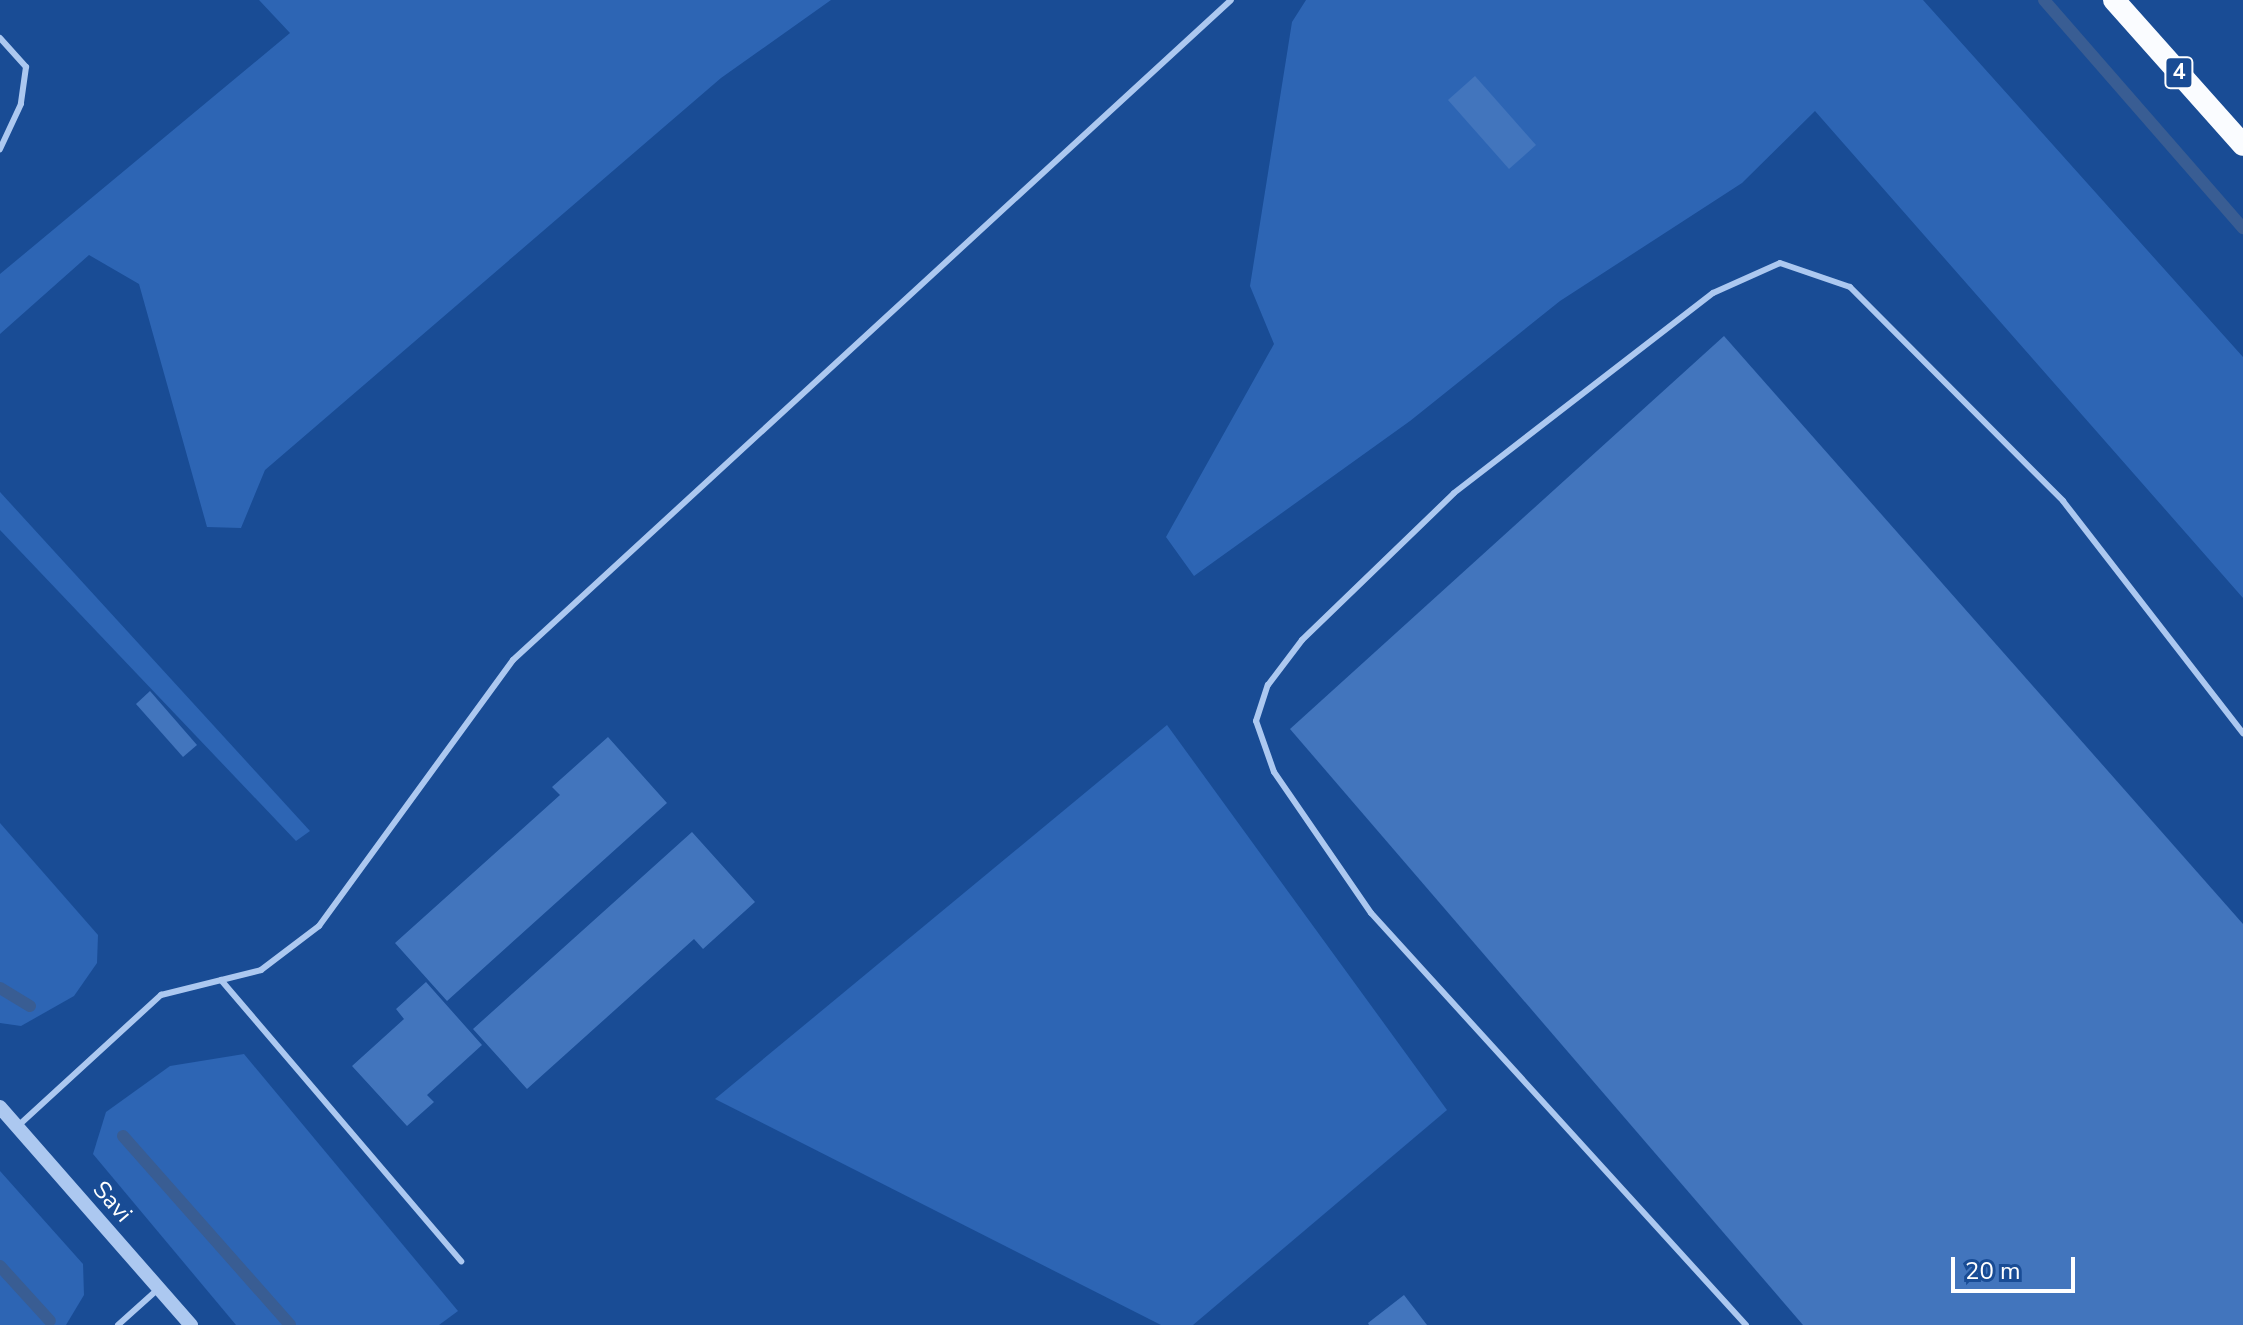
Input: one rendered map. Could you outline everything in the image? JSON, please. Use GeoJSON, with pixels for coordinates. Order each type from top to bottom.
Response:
{"type":"FeatureCollection","features":[{"type":"Feature","properties":{"kind":"highway","name":"4"},"geometry":{"type":"LineString","coordinates":[[2114,0],[2243,145]]}},
{"type":"Feature","properties":{"kind":"street","name":"Savi"},"geometry":{"type":"LineString","coordinates":[[0,1107],[191,1325]]}},
{"type":"Feature","properties":{"kind":"lane"},"geometry":{"type":"LineString","coordinates":[[17,1127],[161,995],[261,970],[319,926],[513,660],[1231,0]]}},
{"type":"Feature","properties":{"kind":"lane"},"geometry":{"type":"LineString","coordinates":[[0,38],[26,67],[21,104],[0,149]]}},
{"type":"Feature","properties":{"kind":"lane"},"geometry":{"type":"LineString","coordinates":[[1746,1325],[1371,913],[1274,772],[1256,721],[1268,685],[1302,640],[1454,493],[1713,293],[1780,263],[1850,287],[2063,501],[2243,733]]}},
{"type":"Feature","properties":{"kind":"lane"},"geometry":{"type":"LineString","coordinates":[[221,980],[461,1261]]}},
{"type":"Feature","properties":{"kind":"lane"},"geometry":{"type":"LineString","coordinates":[[118,1325],[159,1289]]}},
{"type":"Feature","properties":{"kind":"shaded area"},"geometry":{"type":"Polygon","coordinates":[[[259,0],[831,0],[721,78],[265,470],[241,528],[207,527],[139,284],[89,255],[0,334],[0,274],[290,33],[259,0]]]}},
{"type":"Feature","properties":{"kind":"shaded area"},"geometry":{"type":"Polygon","coordinates":[[[1306,0],[1923,0],[2243,357],[2243,598],[1815,111],[1742,183],[1560,301],[1410,421],[1194,576],[1166,537],[1274,344],[1250,286],[1292,22],[1306,0]]]}},
{"type":"Feature","properties":{"kind":"shaded area"},"geometry":{"type":"Polygon","coordinates":[[[0,492],[310,831],[296,841],[0,530],[0,492]]]}},
{"type":"Feature","properties":{"kind":"shaded area"},"geometry":{"type":"Polygon","coordinates":[[[1167,725],[1447,1110],[1193,1325],[1161,1325],[715,1099],[1167,725]]]}},
{"type":"Feature","properties":{"kind":"shaded area"},"geometry":{"type":"Polygon","coordinates":[[[0,823],[98,935],[97,963],[74,996],[21,1026],[0,1023],[0,823]]]}},
{"type":"Feature","properties":{"kind":"shaded area"},"geometry":{"type":"Polygon","coordinates":[[[244,1054],[458,1311],[439,1325],[236,1325],[93,1154],[106,1112],[170,1066],[244,1054]]]}},
{"type":"Feature","properties":{"kind":"shaded area"},"geometry":{"type":"Polygon","coordinates":[[[0,1171],[83,1264],[84,1295],[66,1325],[0,1325],[0,1171]]]}},
{"type":"Feature","properties":{"kind":"building"},"geometry":{"type":"Polygon","coordinates":[[[1475,76],[1536,145],[1509,169],[1448,100],[1475,76]]]}},
{"type":"Feature","properties":{"kind":"building"},"geometry":{"type":"Polygon","coordinates":[[[1724,336],[2243,924],[2243,1325],[1803,1325],[1290,729],[1724,336]]]}},
{"type":"Feature","properties":{"kind":"building"},"geometry":{"type":"Polygon","coordinates":[[[150,691],[197,745],[183,757],[136,704],[150,691]]]}},
{"type":"Feature","properties":{"kind":"building"},"geometry":{"type":"Polygon","coordinates":[[[608,737],[667,803],[447,1001],[395,943],[560,795],[552,787],[608,737]]]}},
{"type":"Feature","properties":{"kind":"building"},"geometry":{"type":"Polygon","coordinates":[[[692,832],[755,902],[703,949],[694,939],[527,1089],[473,1029],[692,832]]]}},
{"type":"Feature","properties":{"kind":"building"},"geometry":{"type":"Polygon","coordinates":[[[426,982],[482,1045],[427,1095],[434,1102],[407,1126],[352,1066],[404,1019],[396,1009],[426,982]]]}},
{"type":"Feature","properties":{"kind":"building"},"geometry":{"type":"Polygon","coordinates":[[[1404,1295],[1427,1325],[1369,1325],[1368,1323],[1404,1295]]]}},
{"type":"Feature","properties":{"kind":"waterway"},"geometry":{"type":"LineString","coordinates":[[2044,0],[2243,228]]}},
{"type":"Feature","properties":{"kind":"waterway"},"geometry":{"type":"LineString","coordinates":[[0,988],[30,1006]]}},
{"type":"Feature","properties":{"kind":"waterway"},"geometry":{"type":"LineString","coordinates":[[123,1136],[290,1325]]}},
{"type":"Feature","properties":{"kind":"waterway"},"geometry":{"type":"LineString","coordinates":[[0,1266],[50,1321]]}}]}
